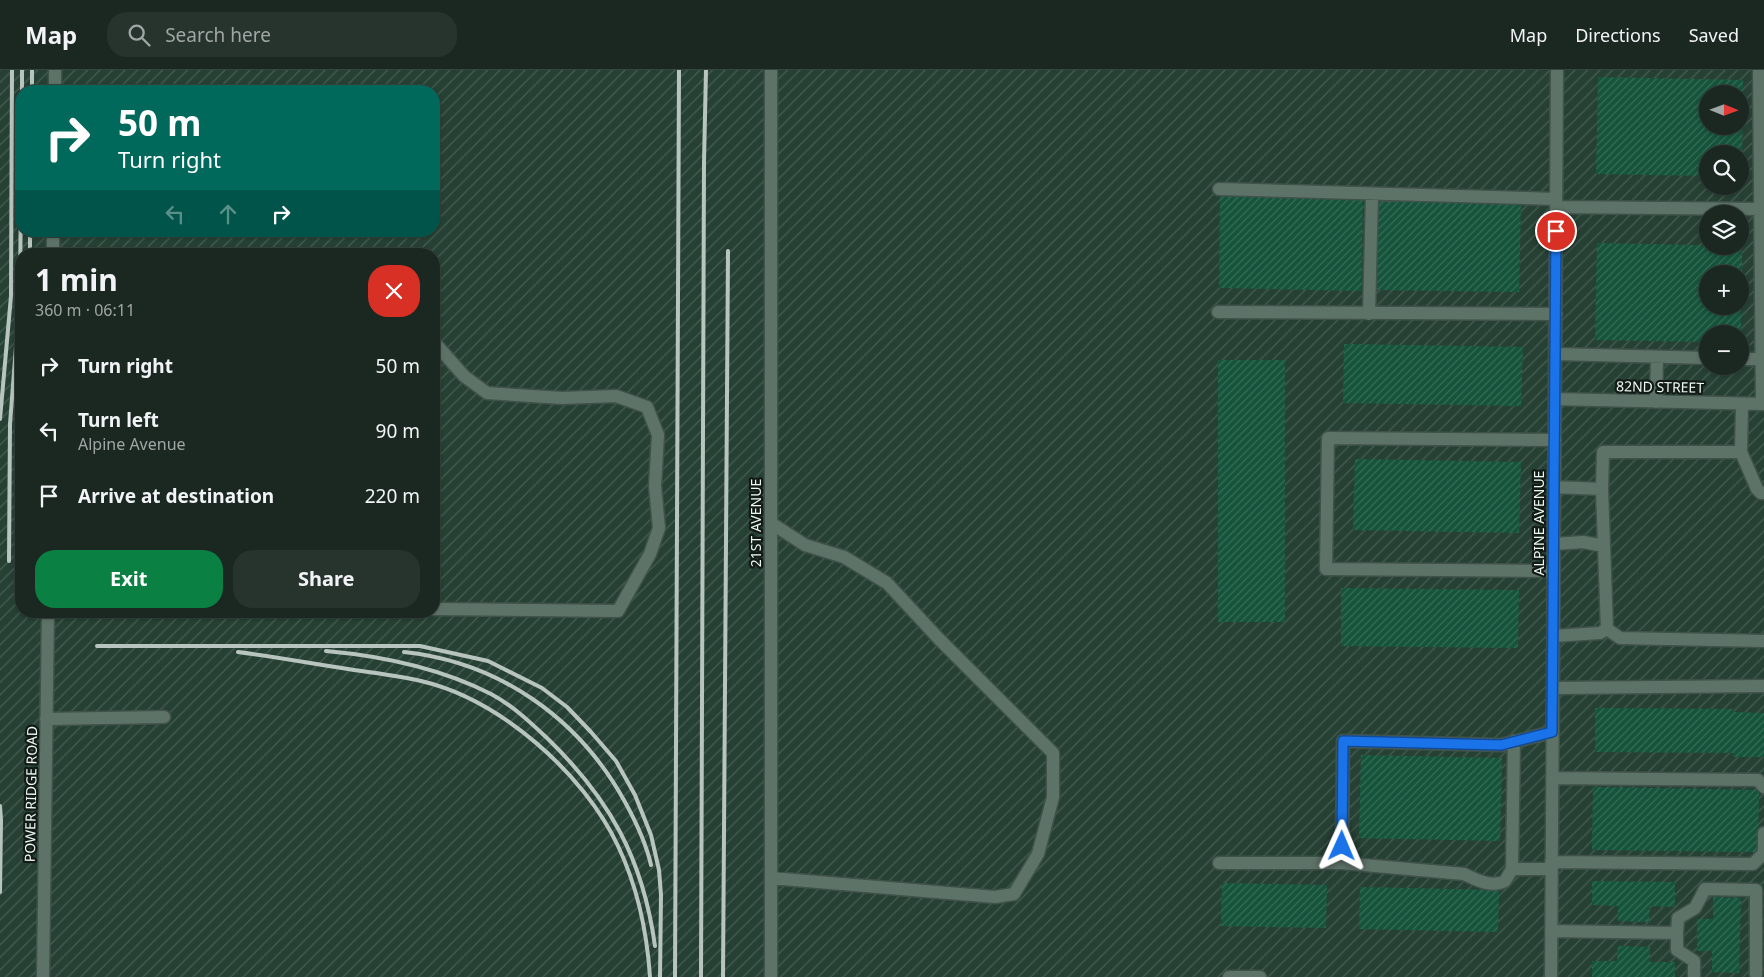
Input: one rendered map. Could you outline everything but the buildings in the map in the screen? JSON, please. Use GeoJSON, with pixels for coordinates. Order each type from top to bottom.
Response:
{"type":"FeatureCollection","features":[{"type":"Feature","properties":{"kind":"street"},"geometry":{"type":"LineString","coordinates":[[55,85],[56,70]]}},
{"type":"Feature","properties":{"kind":"street","name":"21ST AVENUE"},"geometry":{"type":"LineString","coordinates":[[771,70],[771,977]]}},
{"type":"Feature","properties":{"kind":"street","name":"ALPINE AVENUE"},"geometry":{"type":"LineString","coordinates":[[1551,977],[1557,70]]}},
{"type":"Feature","properties":{"kind":"street"},"geometry":{"type":"LineString","coordinates":[[1759,70],[1763,404]]}},
{"type":"Feature","properties":{"kind":"street"},"geometry":{"type":"LineString","coordinates":[[1219,189],[1556,203],[1762,209]]}},
{"type":"Feature","properties":{"kind":"street"},"geometry":{"type":"LineString","coordinates":[[1369,314],[1372,194]]}},
{"type":"Feature","properties":{"kind":"street"},"geometry":{"type":"LineString","coordinates":[[1218,312],[1556,314]]}},
{"type":"Feature","properties":{"kind":"street"},"geometry":{"type":"LineString","coordinates":[[440,349],[464,376],[487,393],[562,398],[616,396],[647,407],[658,434],[655,486],[659,528],[650,554],[618,611],[440,609]]}},
{"type":"Feature","properties":{"kind":"street"},"geometry":{"type":"LineString","coordinates":[[1555,354],[1699,358]]}},
{"type":"Feature","properties":{"kind":"street"},"geometry":{"type":"LineString","coordinates":[[1656,402],[1657,357]]}},
{"type":"Feature","properties":{"kind":"street"},"geometry":{"type":"LineString","coordinates":[[1749,359],[1763,359]]}},
{"type":"Feature","properties":{"kind":"street","name":"82ND STREET"},"geometry":{"type":"LineString","coordinates":[[1555,399],[1763,404]]}},
{"type":"Feature","properties":{"kind":"street"},"geometry":{"type":"LineString","coordinates":[[1742,404],[1741,452],[1757,490],[1764,493]]}},
{"type":"Feature","properties":{"kind":"street"},"geometry":{"type":"LineString","coordinates":[[1554,571],[1326,569],[1328,438],[1555,440]]}},
{"type":"Feature","properties":{"kind":"street"},"geometry":{"type":"LineString","coordinates":[[1607,629],[1602,488],[1603,452],[1741,452]]}},
{"type":"Feature","properties":{"kind":"street"},"geometry":{"type":"LineString","coordinates":[[1554,487],[1602,488]]}},
{"type":"Feature","properties":{"kind":"street"},"geometry":{"type":"LineString","coordinates":[[771,523],[805,545],[844,557],[887,583],[938,639],[1053,753],[1053,797],[1038,854],[1014,894],[995,897],[771,878]]}},
{"type":"Feature","properties":{"kind":"street"},"geometry":{"type":"LineString","coordinates":[[1554,544],[1583,542],[1604,546]]}},
{"type":"Feature","properties":{"kind":"street","name":"POWER RIDGE ROAD"},"geometry":{"type":"LineString","coordinates":[[43,977],[48,618]]}},
{"type":"Feature","properties":{"kind":"street"},"geometry":{"type":"LineString","coordinates":[[1553,636],[1600,633],[1607,629]]}},
{"type":"Feature","properties":{"kind":"street"},"geometry":{"type":"LineString","coordinates":[[1607,629],[1620,638],[1764,641]]}},
{"type":"Feature","properties":{"kind":"street"},"geometry":{"type":"LineString","coordinates":[[1553,688],[1764,686]]}},
{"type":"Feature","properties":{"kind":"street"},"geometry":{"type":"LineString","coordinates":[[46,719],[164,717]]}},
{"type":"Feature","properties":{"kind":"street"},"geometry":{"type":"LineString","coordinates":[[1342,864],[1343,741],[1501,745],[1552,732]]}},
{"type":"Feature","properties":{"kind":"street"},"geometry":{"type":"LineString","coordinates":[[1219,863],[1342,864],[1464,874],[1477,881],[1492,884],[1505,881],[1512,869],[1514,741]]}},
{"type":"Feature","properties":{"kind":"street"},"geometry":{"type":"LineString","coordinates":[[1552,778],[1758,780],[1764,786]]}},
{"type":"Feature","properties":{"kind":"street"},"geometry":{"type":"LineString","coordinates":[[1512,869],[1551,866],[1753,864],[1764,853],[1764,833]]}},
{"type":"Feature","properties":{"kind":"street"},"geometry":{"type":"LineString","coordinates":[[1694,977],[1694,961],[1677,950],[1678,918],[1695,908],[1706,889],[1756,890],[1756,974]]}},
{"type":"Feature","properties":{"kind":"street"},"geometry":{"type":"LineString","coordinates":[[1551,932],[1677,933]]}},
{"type":"Feature","properties":{"kind":"street"},"geometry":{"type":"LineString","coordinates":[[1229,977],[1260,977]]}},
{"type":"Feature","properties":{"kind":"shaded area"},"geometry":{"type":"Polygon","coordinates":[[[0,70],[1764,70],[1764,977],[0,977],[0,70]]]}},
{"type":"Feature","properties":{"kind":"railway"},"geometry":{"type":"LineString","coordinates":[[0,419],[11,296],[12,70]]}},
{"type":"Feature","properties":{"kind":"railway"},"geometry":{"type":"LineString","coordinates":[[22,70],[22,85]]}},
{"type":"Feature","properties":{"kind":"railway"},"geometry":{"type":"LineString","coordinates":[[32,70],[32,85]]}},
{"type":"Feature","properties":{"kind":"railway"},"geometry":{"type":"LineString","coordinates":[[675,977],[679,70]]}},
{"type":"Feature","properties":{"kind":"railway"},"geometry":{"type":"LineString","coordinates":[[701,977],[706,70]]}},
{"type":"Feature","properties":{"kind":"railway"},"geometry":{"type":"LineString","coordinates":[[20,248],[21,237]]}},
{"type":"Feature","properties":{"kind":"railway"},"geometry":{"type":"LineString","coordinates":[[30,237],[30,248]]}},
{"type":"Feature","properties":{"kind":"railway"},"geometry":{"type":"LineString","coordinates":[[723,977],[728,251]]}},
{"type":"Feature","properties":{"kind":"railway"},"geometry":{"type":"LineString","coordinates":[[9,561],[10,424],[15,360]]}},
{"type":"Feature","properties":{"kind":"railway"},"geometry":{"type":"LineString","coordinates":[[97,646],[420,646],[488,661],[542,688],[567,707],[591,732],[616,761],[635,795],[651,835],[659,870],[661,895],[660,977]]}},
{"type":"Feature","properties":{"kind":"railway"},"geometry":{"type":"LineString","coordinates":[[326,651],[389,660],[452,677],[499,698],[534,726],[589,784],[620,832],[642,885],[655,946]]}},
{"type":"Feature","properties":{"kind":"railway"},"geometry":{"type":"LineString","coordinates":[[238,652],[421,681],[450,690],[480,704],[509,722],[536,743],[561,766],[584,792],[603,819],[618,846],[636,893],[646,943],[650,977]]}},
{"type":"Feature","properties":{"kind":"railway"},"geometry":{"type":"LineString","coordinates":[[404,652],[439,658],[472,668],[504,682],[533,699],[560,720],[606,772],[625,802],[637,825],[651,865]]}},
{"type":"Feature","properties":{"kind":"railway"},"geometry":{"type":"LineString","coordinates":[[0,806],[0,892]]}},
{"type":"Feature","properties":{"kind":"route"},"geometry":{"type":"LineString","coordinates":[[1342,846],[1343,741],[1501,745],[1552,732],[1556,231]]}}]}
